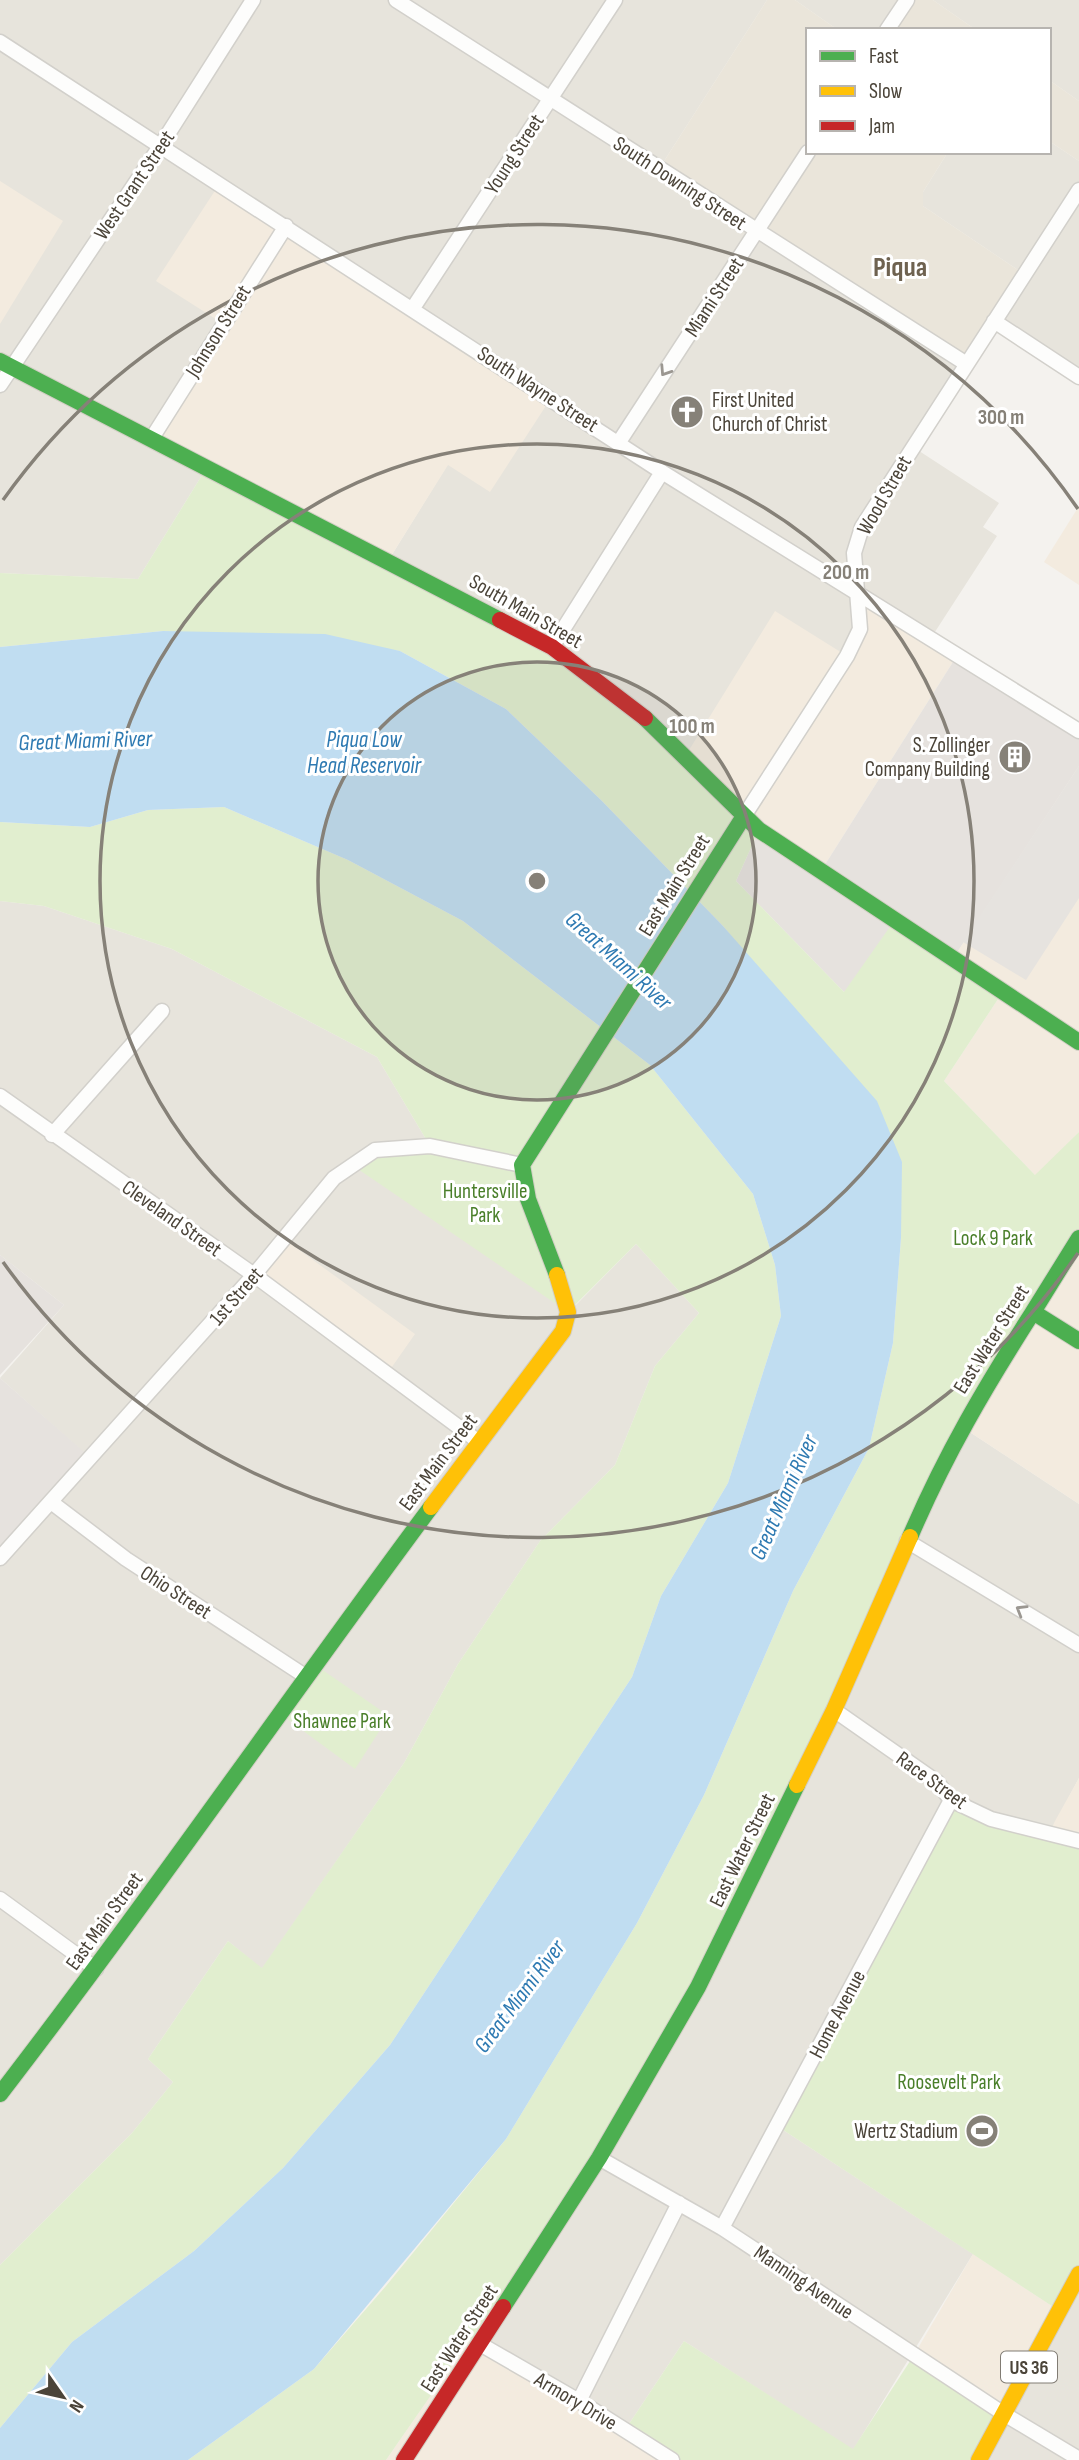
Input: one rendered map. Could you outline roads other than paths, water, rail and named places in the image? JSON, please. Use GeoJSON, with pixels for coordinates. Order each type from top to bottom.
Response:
{"type":"FeatureCollection","features":[{"type":"Feature","properties":{"kind":"street","name":"West Grant Street"},"geometry":{"type":"LineString","coordinates":[[0,385],[5,364],[161,145],[253,0]]}},
{"type":"Feature","properties":{"kind":"street","name":"South Downing Street"},"geometry":{"type":"LineString","coordinates":[[396,0],[965,363]]}},
{"type":"Feature","properties":{"kind":"street","name":"Young Street"},"geometry":{"type":"LineString","coordinates":[[413,309],[615,0]]}},
{"type":"Feature","properties":{"kind":"street"},"geometry":{"type":"LineString","coordinates":[[888,28],[906,0]]}},
{"type":"Feature","properties":{"kind":"street","name":"South Wayne Street"},"geometry":{"type":"LineString","coordinates":[[0,42],[662,471],[1079,731]]}},
{"type":"Feature","properties":{"kind":"street","name":"Miami Street"},"geometry":{"type":"LineString","coordinates":[[619,442],[807,154]]}},
{"type":"Feature","properties":{"kind":"street","name":"Wood Street"},"geometry":{"type":"LineString","coordinates":[[744,816],[847,656],[860,629],[854,553],[862,527],[965,363],[1079,190]]}},
{"type":"Feature","properties":{"kind":"street","name":"Johnson Street"},"geometry":{"type":"LineString","coordinates":[[152,438],[286,226]]}},
{"type":"Feature","properties":{"kind":"street"},"geometry":{"type":"LineString","coordinates":[[994,321],[1079,377]]}},
{"type":"Feature","properties":{"kind":"street","name":"South Main Street"},"geometry":{"type":"LineString","coordinates":[[5,364],[552,647],[657,727],[714,781],[760,830],[1079,1042]]}},
{"type":"Feature","properties":{"kind":"street"},"geometry":{"type":"LineString","coordinates":[[552,647],[662,471]]}},
{"type":"Feature","properties":{"kind":"street","name":"East Main Street"},"geometry":{"type":"LineString","coordinates":[[0,2094],[96,1969],[305,1676],[563,1331],[568,1312],[565,1294],[528,1199],[522,1165],[744,816]]}},
{"type":"Feature","properties":{"kind":"street"},"geometry":{"type":"LineString","coordinates":[[52,1135],[162,1011]]}},
{"type":"Feature","properties":{"kind":"street","name":"Cleveland Street"},"geometry":{"type":"LineString","coordinates":[[0,1096],[254,1275],[479,1442]]}},
{"type":"Feature","properties":{"kind":"street","name":"1st Street"},"geometry":{"type":"LineString","coordinates":[[0,1558],[254,1275],[334,1178],[375,1150],[430,1146],[522,1165]]}},
{"type":"Feature","properties":{"kind":"street","name":"East Water Street"},"geometry":{"type":"LineString","coordinates":[[404,2460],[599,2158],[698,1987],[834,1710],[942,1463],[979,1395],[1079,1238]]}},
{"type":"Feature","properties":{"kind":"street"},"geometry":{"type":"LineString","coordinates":[[1033,1312],[1079,1341]]}},
{"type":"Feature","properties":{"kind":"street","name":"Ohio Street"},"geometry":{"type":"LineString","coordinates":[[51,1502],[126,1559],[305,1676]]}},
{"type":"Feature","properties":{"kind":"street"},"geometry":{"type":"LineString","coordinates":[[907,1541],[1079,1645]]}},
{"type":"Feature","properties":{"kind":"street","name":"Race Street"},"geometry":{"type":"LineString","coordinates":[[834,1710],[937,1782],[951,1800],[991,1819],[1079,1841]]}},
{"type":"Feature","properties":{"kind":"street","name":"Home Avenue"},"geometry":{"type":"LineString","coordinates":[[722,2228],[951,1800]]}},
{"type":"Feature","properties":{"kind":"street"},"geometry":{"type":"LineString","coordinates":[[0,1899],[96,1969]]}},
{"type":"Feature","properties":{"kind":"street","name":"Manning Avenue"},"geometry":{"type":"LineString","coordinates":[[599,2158],[722,2228],[1004,2414],[1079,2459]]}},
{"type":"Feature","properties":{"kind":"street"},"geometry":{"type":"LineString","coordinates":[[579,2401],[679,2203]]}},
{"type":"Feature","properties":{"kind":"street","name":"US 36"},"geometry":{"type":"LineString","coordinates":[[979,2460],[1079,2274]]}},
{"type":"Feature","properties":{"kind":"street","name":"Armory Drive"},"geometry":{"type":"LineString","coordinates":[[480,2344],[579,2401],[672,2460]]}},
{"type":"Feature","properties":{"kind":"water","name":"Piqua Low Head Reservoir"},"geometry":{"type":"Polygon","coordinates":[[[163,631],[325,634],[400,651],[506,709],[602,801],[723,926],[877,1101],[902,1162],[901,1238],[893,1343],[869,1448],[793,1591],[704,1795],[637,1923],[506,2139],[314,2369],[188,2460],[0,2460],[0,2428],[72,2342],[194,2251],[283,2168],[390,2045],[632,1677],[661,1596],[728,1483],[781,1316],[775,1265],[753,1194],[650,1065],[463,921],[348,860],[224,807],[148,810],[90,827],[0,822],[0,647],[163,631]]]}},
{"type":"Feature","properties":{"kind":"place","name":"First United Church of Christ"},"geometry":{"type":"Point","coordinates":[687,412]}},
{"type":"Feature","properties":{"kind":"place","name":"S. Zollinger Company Building"},"geometry":{"type":"Point","coordinates":[1015,757]}},
{"type":"Feature","properties":{"kind":"place","name":"Wertz Stadium"},"geometry":{"type":"Point","coordinates":[982,2131]}},
{"type":"Feature","properties":{"kind":"district","name":"Piqua"},"geometry":{"type":"Point","coordinates":[900,266]}},
{"type":"Feature","properties":{"kind":"water label","name":"Great Miami River"},"geometry":{"type":"Point","coordinates":[85,740]}},
{"type":"Feature","properties":{"kind":"water label","name":"Great Miami River"},"geometry":{"type":"Point","coordinates":[619,960]}},
{"type":"Feature","properties":{"kind":"water label","name":"Great Miami River"},"geometry":{"type":"Point","coordinates":[783,1497]}},
{"type":"Feature","properties":{"kind":"water label","name":"Great Miami River"},"geometry":{"type":"Point","coordinates":[519,1996]}},
{"type":"Feature","properties":{"kind":"park label","name":"Huntersville Park"},"geometry":{"type":"Point","coordinates":[485,1203]}},
{"type":"Feature","properties":{"kind":"park label","name":"Lock 9 Park"},"geometry":{"type":"Point","coordinates":[993,1238]}},
{"type":"Feature","properties":{"kind":"park label","name":"Shawnee Park"},"geometry":{"type":"Point","coordinates":[342,1721]}},
{"type":"Feature","properties":{"kind":"park label","name":"Roosevelt Park"},"geometry":{"type":"Point","coordinates":[949,2082]}}]}
